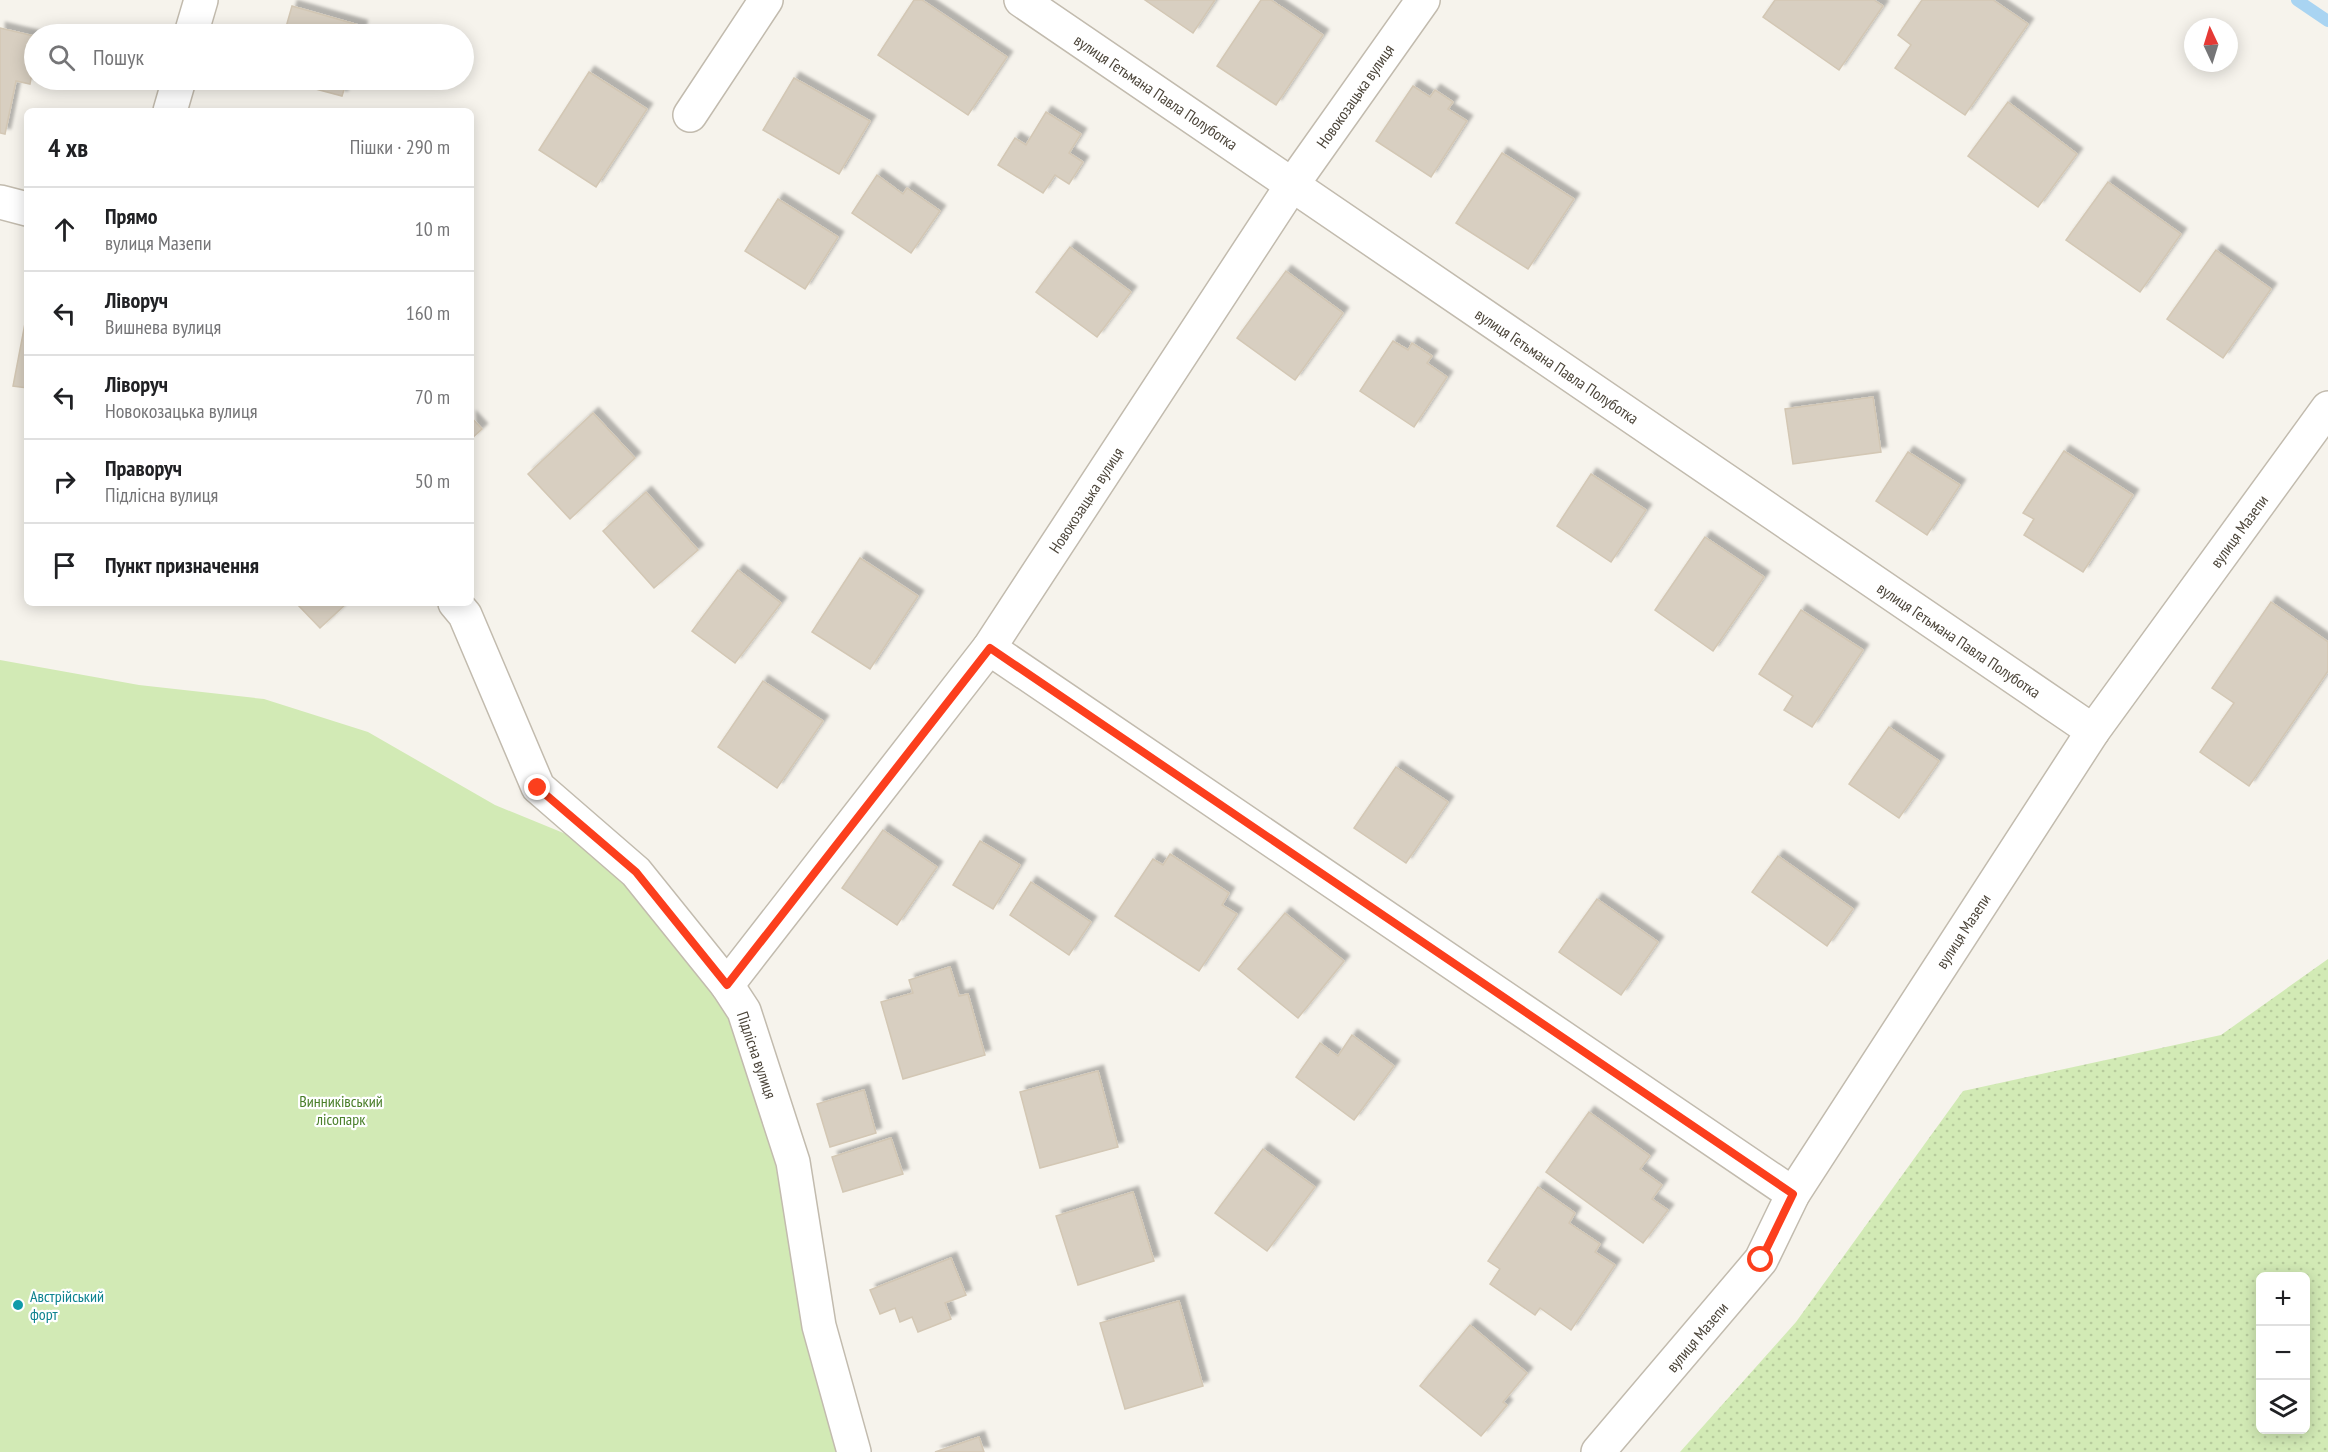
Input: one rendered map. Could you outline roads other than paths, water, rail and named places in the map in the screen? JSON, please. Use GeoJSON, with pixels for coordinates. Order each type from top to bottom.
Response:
{"type":"FeatureCollection","features":[{"type":"Feature","properties":{"kind":"street"},"geometry":{"type":"LineString","coordinates":[[194,24],[201,0]]}},
{"type":"Feature","properties":{"kind":"street"},"geometry":{"type":"LineString","coordinates":[[690,115],[766,0]]}},
{"type":"Feature","properties":{"kind":"street","name":"вулиця Гетьмана Павла Полуботка"},"geometry":{"type":"LineString","coordinates":[[1021,0],[2093,731]]}},
{"type":"Feature","properties":{"kind":"street","name":"Новокозацька вулиця"},"geometry":{"type":"LineString","coordinates":[[727,985],[990,648],[1292,186],[1423,0]]}},
{"type":"Feature","properties":{"kind":"street"},"geometry":{"type":"LineString","coordinates":[[171,108],[176,90]]}},
{"type":"Feature","properties":{"kind":"street"},"geometry":{"type":"LineString","coordinates":[[0,202],[24,208]]}},
{"type":"Feature","properties":{"kind":"street","name":"вулиця Мазепи"},"geometry":{"type":"LineString","coordinates":[[1598,1452],[1761,1260],[1793,1194],[2093,731],[2328,408]]}},
{"type":"Feature","properties":{"kind":"street","name":"Підлісна вулиця"},"geometry":{"type":"LineString","coordinates":[[458,606],[465,615],[538,788],[636,872],[727,985],[744,1011],[793,1162],[819,1326],[854,1452]]}},
{"type":"Feature","properties":{"kind":"street"},"geometry":{"type":"LineString","coordinates":[[990,648],[1793,1194]]}},
{"type":"Feature","properties":{"kind":"waterway"},"geometry":{"type":"LineString","coordinates":[[2297,0],[2328,21]]}},
{"type":"Feature","properties":{"kind":"place","name":"Австрійський форт"},"geometry":{"type":"Point","coordinates":[18,1305]}},
{"type":"Feature","properties":{"kind":"park label","name":"Винниківський лісопарк"},"geometry":{"type":"Point","coordinates":[341,1110]}}]}
